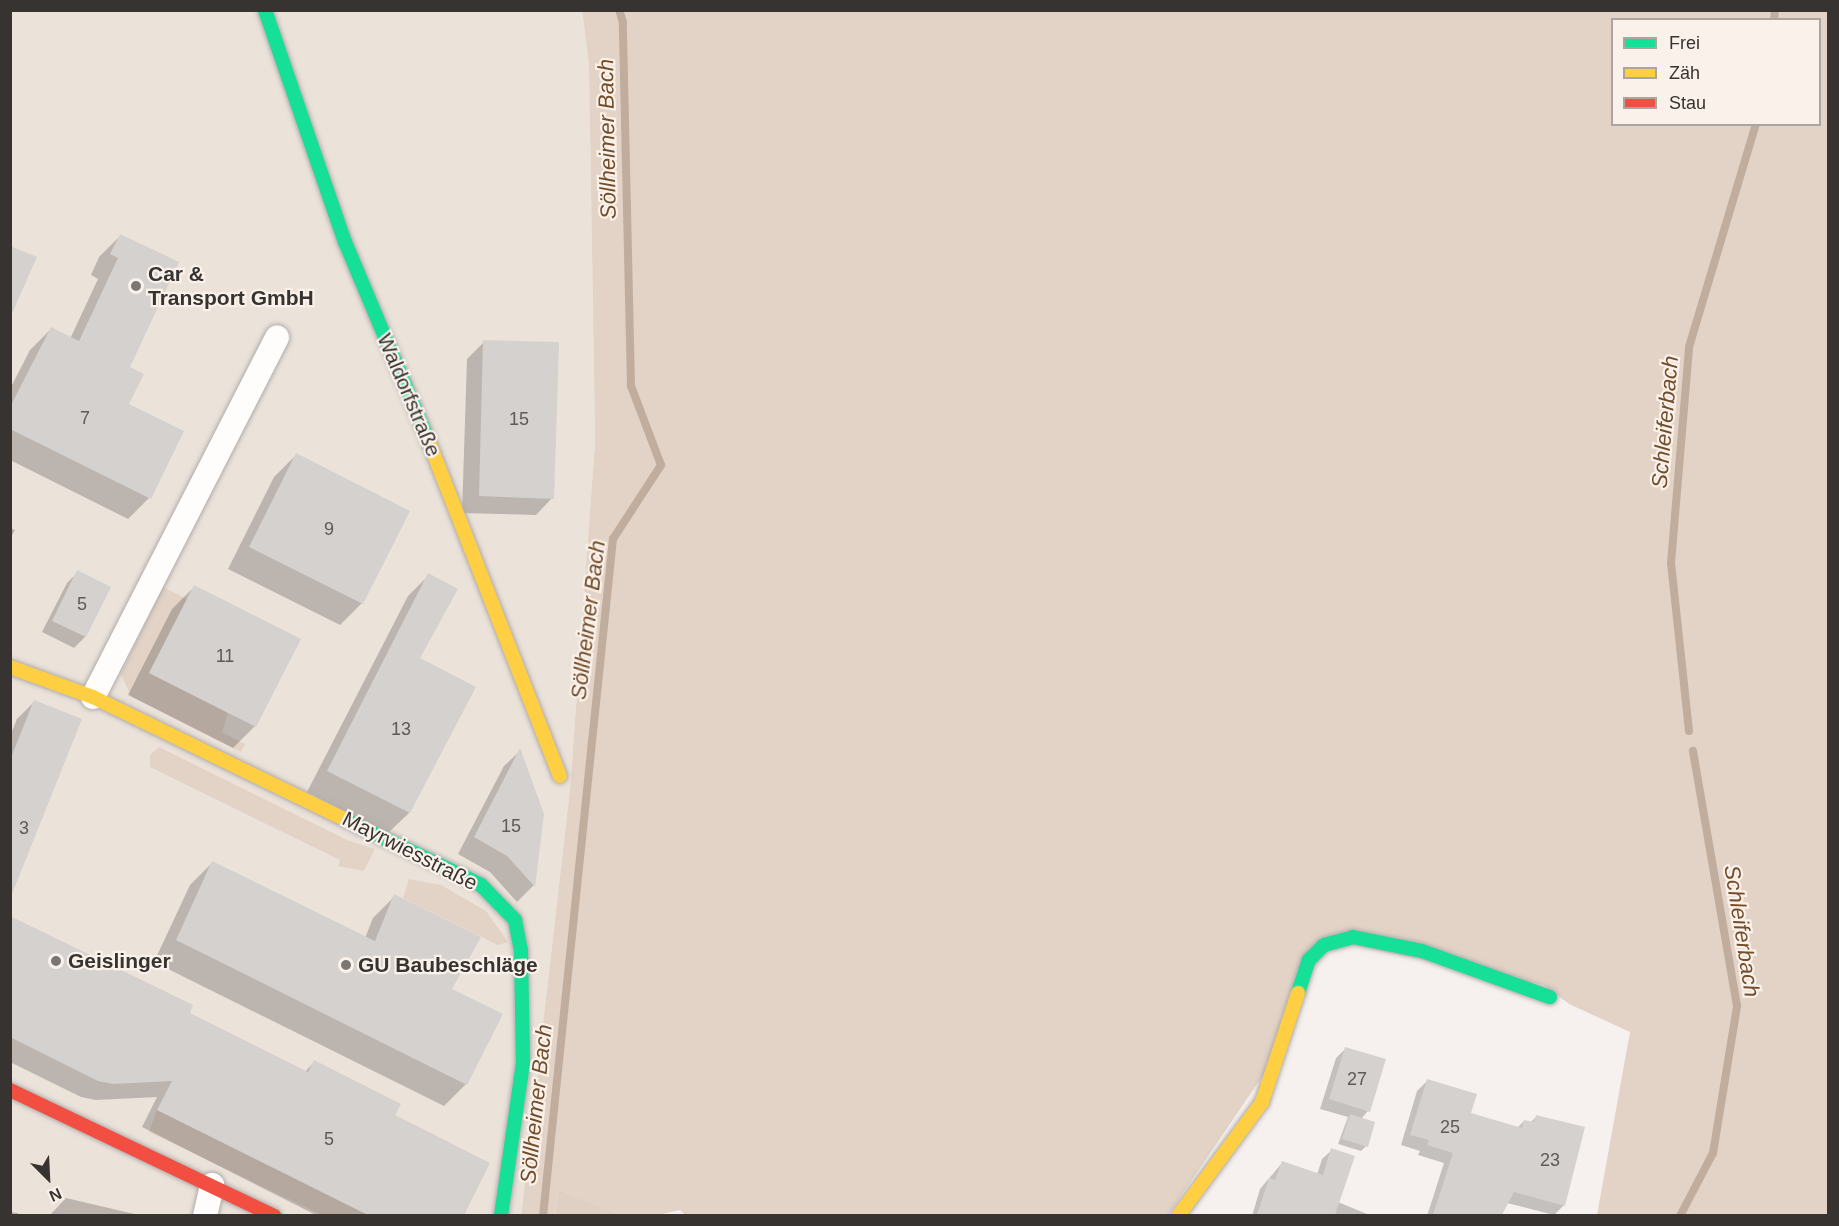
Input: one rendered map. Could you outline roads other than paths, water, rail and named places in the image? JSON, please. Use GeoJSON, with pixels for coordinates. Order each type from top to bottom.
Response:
{"type":"FeatureCollection","features":[{"type":"Feature","properties":{"kind":"street","name":"Waldorfstraße"},"geometry":{"type":"LineString","coordinates":[[266,10],[345,242],[449,491],[560,776]]}},
{"type":"Feature","properties":{"kind":"street"},"geometry":{"type":"LineString","coordinates":[[93,697],[277,337]]}},
{"type":"Feature","properties":{"kind":"street","name":"Mayrwiesstraße"},"geometry":{"type":"LineString","coordinates":[[10,667],[93,697],[482,885],[515,920],[522,950],[523,1063],[501,1215]]}},
{"type":"Feature","properties":{"kind":"street"},"geometry":{"type":"LineString","coordinates":[[1178,1215],[1262,1102],[1309,960],[1324,945],[1353,937],[1422,951],[1550,997]]}},
{"type":"Feature","properties":{"kind":"street"},"geometry":{"type":"LineString","coordinates":[[10,1090],[274,1215]]}},
{"type":"Feature","properties":{"kind":"street"},"geometry":{"type":"LineString","coordinates":[[205,1215],[212,1185]]}},
{"type":"Feature","properties":{"kind":"waterway","name":"Söllheimer Bach"},"geometry":{"type":"LineString","coordinates":[[543,1216],[613,539],[661,465],[631,386],[623,22],[619,10]]}},
{"type":"Feature","properties":{"kind":"waterway","name":"Schleiferbach"},"geometry":{"type":"LineString","coordinates":[[1774,18],[1775,10]]}},
{"type":"Feature","properties":{"kind":"waterway","name":"Schleiferbach"},"geometry":{"type":"LineString","coordinates":[[1689,731],[1671,563],[1689,347],[1755,126]]}},
{"type":"Feature","properties":{"kind":"waterway","name":"Schleiferbach"},"geometry":{"type":"LineString","coordinates":[[1680,1216],[1713,1153],[1737,1006],[1693,751]]}},
{"type":"Feature","properties":{"kind":"place","name":"Car & Transport GmbH"},"geometry":{"type":"Point","coordinates":[136,286]}},
{"type":"Feature","properties":{"kind":"place","name":"Geislinger"},"geometry":{"type":"Point","coordinates":[56,961]}},
{"type":"Feature","properties":{"kind":"place","name":"GU Baubeschläge"},"geometry":{"type":"Point","coordinates":[346,965]}}]}
